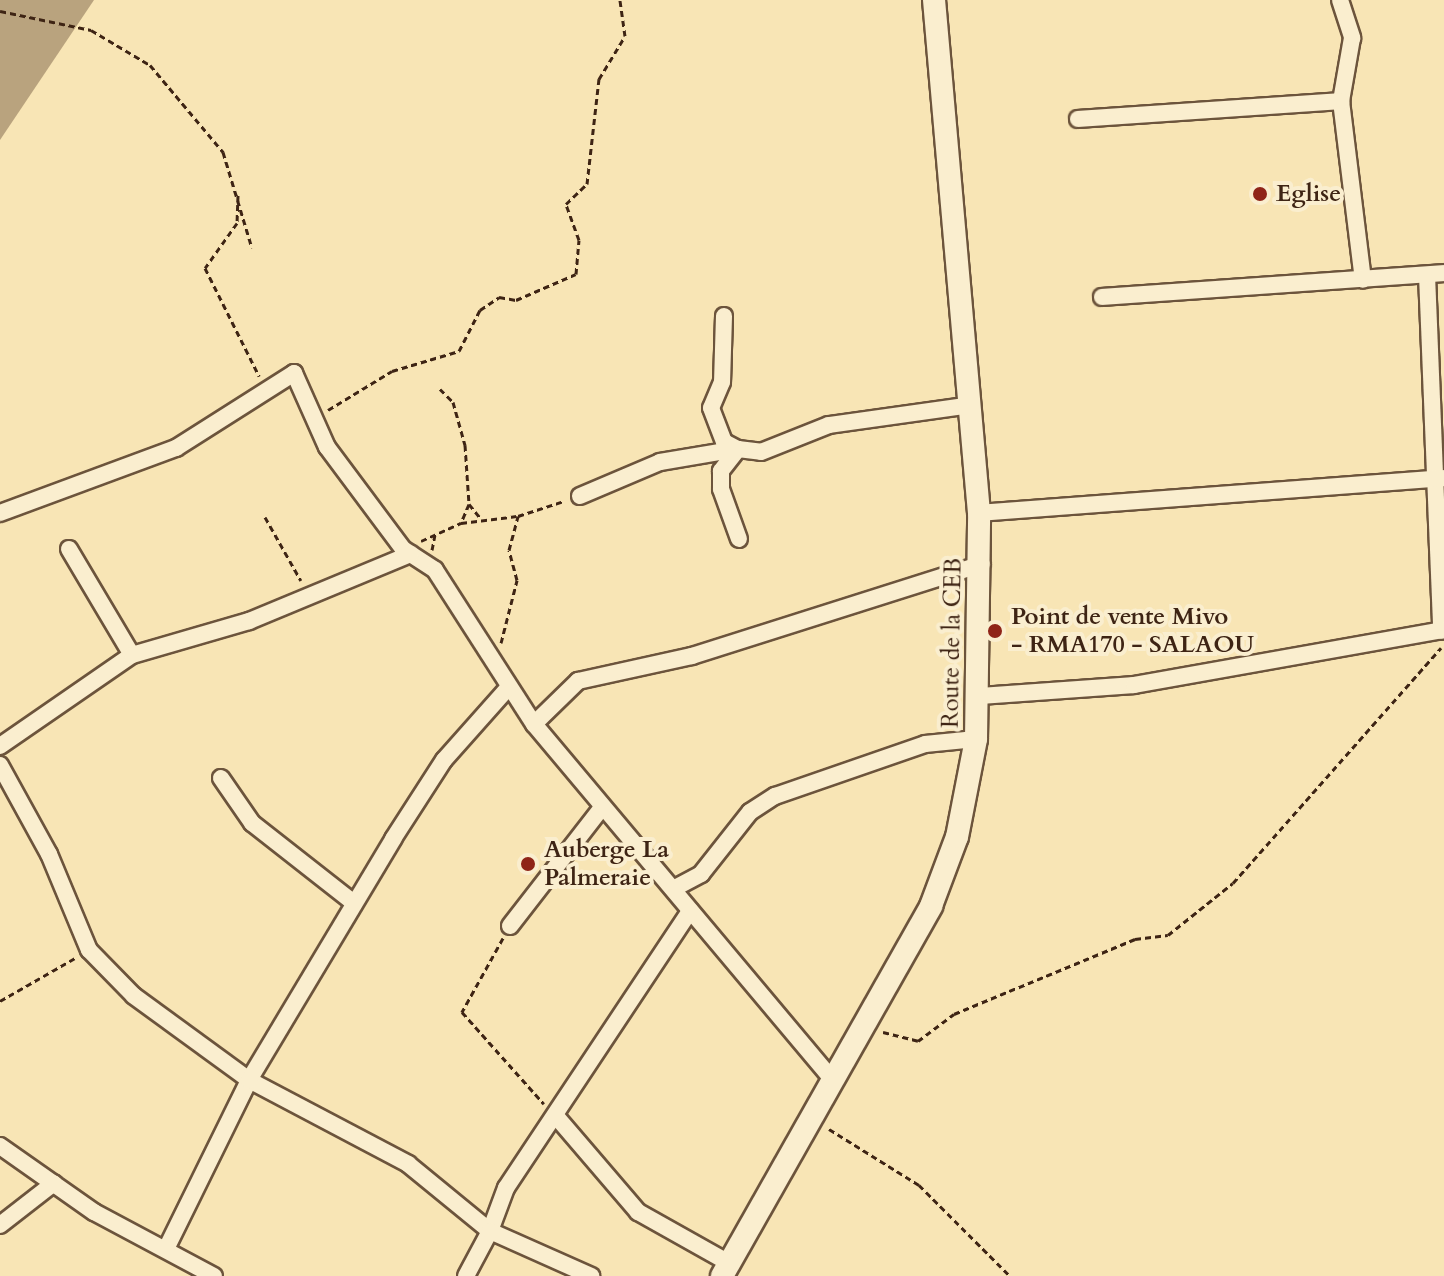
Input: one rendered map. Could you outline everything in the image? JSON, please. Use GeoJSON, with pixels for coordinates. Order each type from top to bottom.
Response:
{"type":"FeatureCollection","features":[{"type":"Feature","properties":{"kind":"main road","name":"Route de la CEB"},"geometry":{"type":"LineString","coordinates":[[725,1270],[931,906],[957,837],[976,739],[981,696],[982,564],[972,405],[934,0]]}},
{"type":"Feature","properties":{"kind":"street"},"geometry":{"type":"LineString","coordinates":[[1340,0],[1352,38],[1341,101],[1363,280]]}},
{"type":"Feature","properties":{"kind":"street"},"geometry":{"type":"LineString","coordinates":[[1078,119],[1341,101]]}},
{"type":"Feature","properties":{"kind":"street"},"geometry":{"type":"LineString","coordinates":[[981,696],[1134,685],[1442,630],[1442,478],[1436,274],[1102,297]]}},
{"type":"Feature","properties":{"kind":"street"},"geometry":{"type":"LineString","coordinates":[[724,316],[722,382],[711,408],[724,442],[738,449]]}},
{"type":"Feature","properties":{"kind":"street"},"geometry":{"type":"LineString","coordinates":[[0,513],[176,448],[294,373],[314,419],[407,552],[435,570],[508,688],[534,724],[600,810],[673,889],[833,1080]]}},
{"type":"Feature","properties":{"kind":"street"},"geometry":{"type":"LineString","coordinates":[[580,496],[660,462],[738,449],[761,452],[829,425],[972,405]]}},
{"type":"Feature","properties":{"kind":"street"},"geometry":{"type":"LineString","coordinates":[[738,449],[721,471],[721,489],[739,539]]}},
{"type":"Feature","properties":{"kind":"street"},"geometry":{"type":"LineString","coordinates":[[979,513],[1442,478]]}},
{"type":"Feature","properties":{"kind":"street"},"geometry":{"type":"LineString","coordinates":[[69,549],[132,655]]}},
{"type":"Feature","properties":{"kind":"street"},"geometry":{"type":"LineString","coordinates":[[0,746],[132,655],[311,598],[407,552]]}},
{"type":"Feature","properties":{"kind":"street"},"geometry":{"type":"LineString","coordinates":[[534,724],[578,681],[692,656],[849,600],[982,564]]}},
{"type":"Feature","properties":{"kind":"street"},"geometry":{"type":"LineString","coordinates":[[167,1247],[249,1080],[354,903],[444,760],[508,688]]}},
{"type":"Feature","properties":{"kind":"street"},"geometry":{"type":"LineString","coordinates":[[673,889],[701,874],[750,812],[775,796],[925,744],[976,739]]}},
{"type":"Feature","properties":{"kind":"street"},"geometry":{"type":"LineString","coordinates":[[0,765],[49,854],[89,950],[134,996],[249,1080],[408,1164],[490,1231],[591,1276]]}},
{"type":"Feature","properties":{"kind":"street"},"geometry":{"type":"LineString","coordinates":[[221,778],[252,823],[354,903]]}},
{"type":"Feature","properties":{"kind":"street"},"geometry":{"type":"LineString","coordinates":[[510,926],[600,810]]}},
{"type":"Feature","properties":{"kind":"street"},"geometry":{"type":"LineString","coordinates":[[466,1276],[490,1231],[506,1188],[690,911]]}},
{"type":"Feature","properties":{"kind":"street"},"geometry":{"type":"LineString","coordinates":[[555,1115],[638,1212],[725,1270]]}},
{"type":"Feature","properties":{"kind":"street"},"geometry":{"type":"LineString","coordinates":[[0,1146],[54,1183],[214,1276]]}},
{"type":"Feature","properties":{"kind":"street"},"geometry":{"type":"LineString","coordinates":[[0,1225],[54,1183]]}},
{"type":"Feature","properties":{"kind":"path"},"geometry":{"type":"LineString","coordinates":[[314,419],[392,371],[459,351],[480,310],[499,297],[516,300],[576,274],[579,240],[566,204],[587,184],[596,94],[625,36],[620,0]]}},
{"type":"Feature","properties":{"kind":"path"},"geometry":{"type":"LineString","coordinates":[[0,11],[121,43],[202,119],[238,187],[252,248]]}},
{"type":"Feature","properties":{"kind":"path"},"geometry":{"type":"LineString","coordinates":[[238,187],[237,223],[205,268],[266,389]]}},
{"type":"Feature","properties":{"kind":"path"},"geometry":{"type":"LineString","coordinates":[[440,389],[462,423],[469,504],[461,523]]}},
{"type":"Feature","properties":{"kind":"path"},"geometry":{"type":"LineString","coordinates":[[407,552],[461,523],[518,516],[580,496]]}},
{"type":"Feature","properties":{"kind":"path"},"geometry":{"type":"LineString","coordinates":[[469,504],[481,519]]}},
{"type":"Feature","properties":{"kind":"path"},"geometry":{"type":"LineString","coordinates":[[497,666],[517,580],[509,550],[518,516]]}},
{"type":"Feature","properties":{"kind":"path"},"geometry":{"type":"LineString","coordinates":[[265,517],[311,598]]}},
{"type":"Feature","properties":{"kind":"path"},"geometry":{"type":"LineString","coordinates":[[866,1022],[894,1039],[918,1041],[954,1014],[1135,939],[1168,935],[1233,883],[1378,725],[1438,656],[1442,630]]}},
{"type":"Feature","properties":{"kind":"path"},"geometry":{"type":"LineString","coordinates":[[510,926],[462,1012],[555,1115]]}},
{"type":"Feature","properties":{"kind":"path"},"geometry":{"type":"LineString","coordinates":[[0,1001],[89,950]]}},
{"type":"Feature","properties":{"kind":"path"},"geometry":{"type":"LineString","coordinates":[[811,1121],[849,1137],[919,1185],[1010,1276]]}},
{"type":"Feature","properties":{"kind":"shaded area"},"geometry":{"type":"Polygon","coordinates":[[[0,0],[94,0],[0,140],[0,0]]]}},
{"type":"Feature","properties":{"kind":"place","name":"Eglise"},"geometry":{"type":"Point","coordinates":[1260,194]}},
{"type":"Feature","properties":{"kind":"place","name":"Point de vente Mivo - RMA170 - SALAOU"},"geometry":{"type":"Point","coordinates":[995,631]}},
{"type":"Feature","properties":{"kind":"place","name":"Auberge La Palmeraie"},"geometry":{"type":"Point","coordinates":[528,864]}}]}
